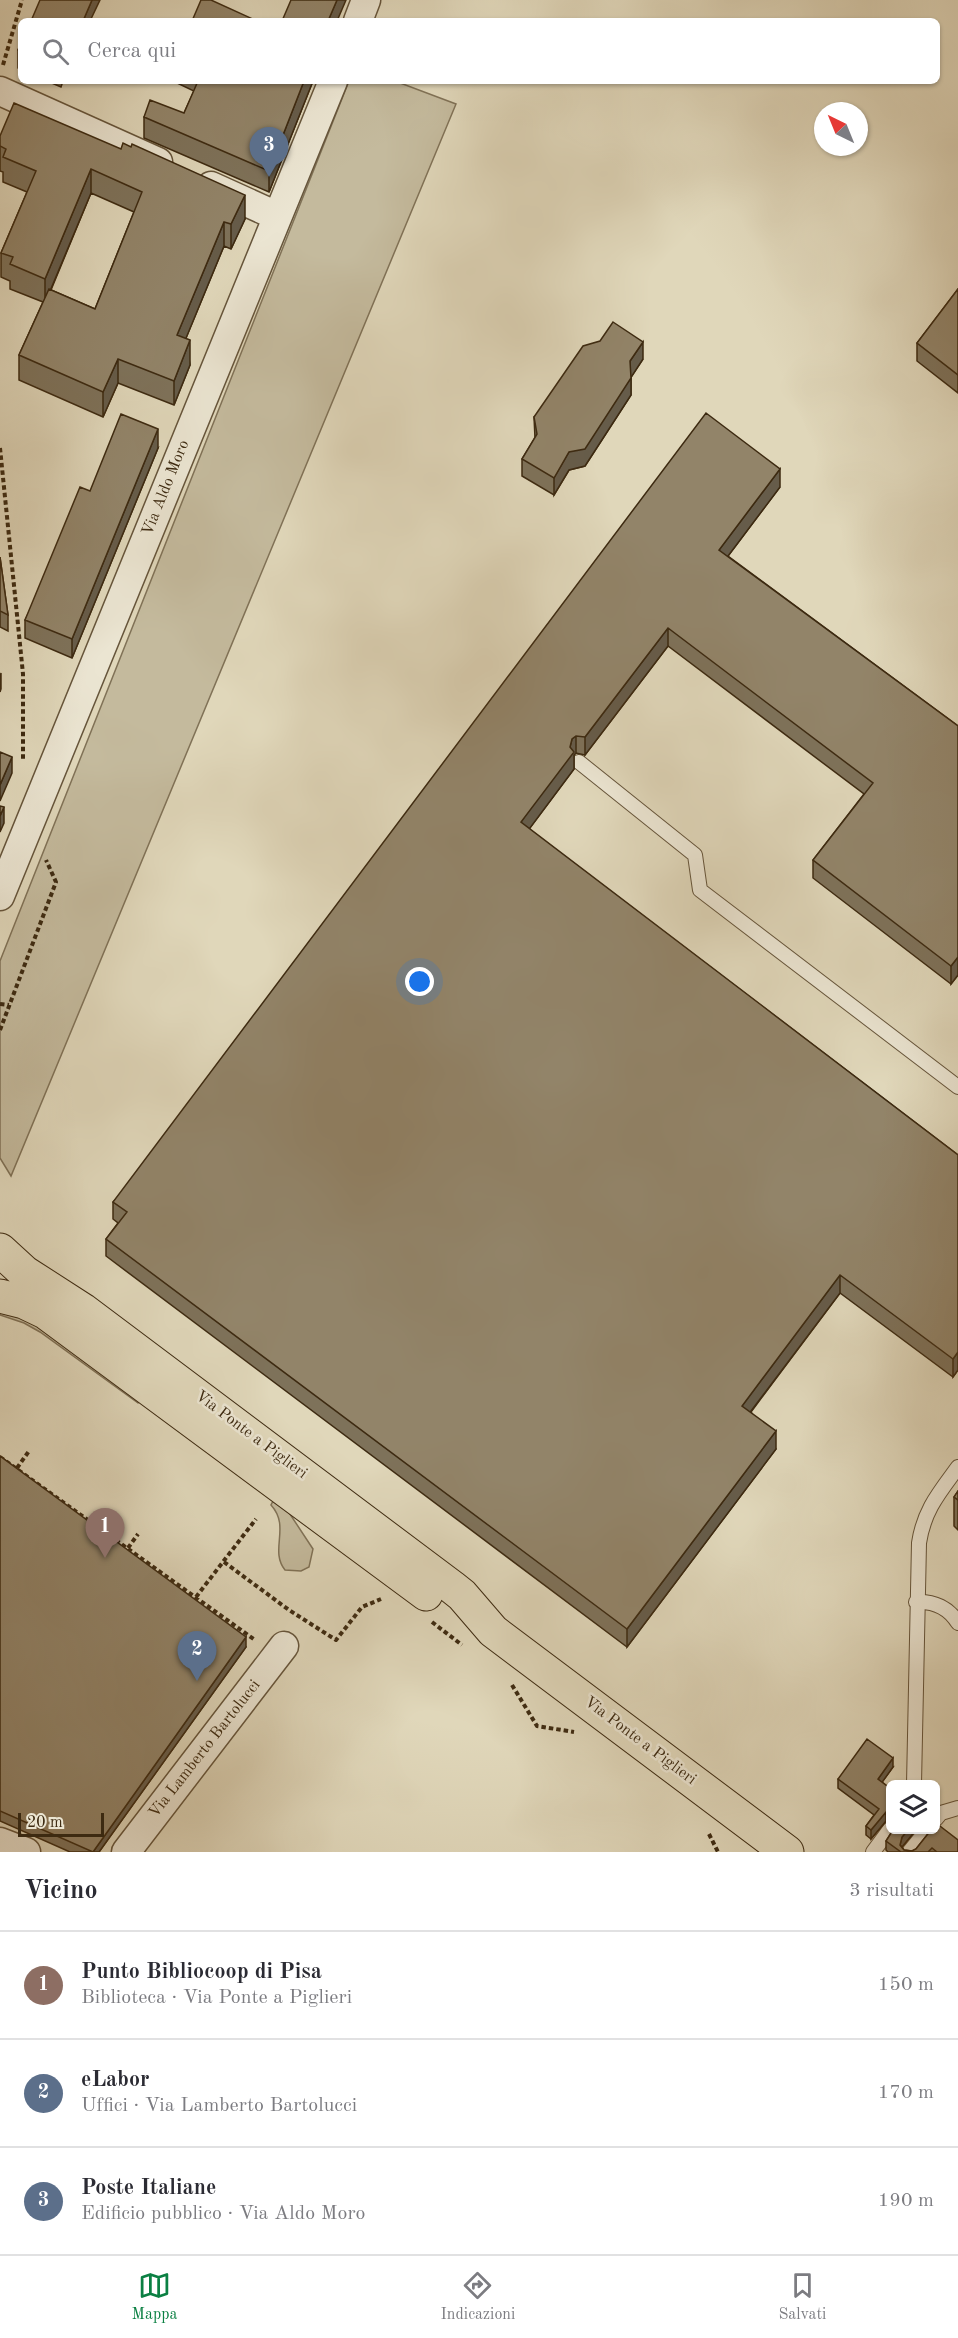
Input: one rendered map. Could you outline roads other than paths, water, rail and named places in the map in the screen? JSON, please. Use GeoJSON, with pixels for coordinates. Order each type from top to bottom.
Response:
{"type":"FeatureCollection","features":[{"type":"Feature","properties":{"kind":"main road","name":"Via Ponte a Piglieri"},"geometry":{"type":"LineString","coordinates":[[0,1250],[24,1272],[93,1317],[457,1591],[481,1641],[787,1852]]}},
{"type":"Feature","properties":{"kind":"main road","name":"Via Ponte a Piglieri"},"geometry":{"type":"LineString","coordinates":[[0,1296],[24,1302],[45,1312],[398,1575],[477,1626],[481,1641]]}},
{"type":"Feature","properties":{"kind":"street"},"geometry":{"type":"LineString","coordinates":[[359,18],[366,0]]}},
{"type":"Feature","properties":{"kind":"street","name":"Via Aldo Moro"},"geometry":{"type":"LineString","coordinates":[[0,896],[332,84]]}},
{"type":"Feature","properties":{"kind":"street"},"geometry":{"type":"LineString","coordinates":[[0,91],[277,216]]}},
{"type":"Feature","properties":{"kind":"street","name":"Via Lamberto Bartolucci"},"geometry":{"type":"LineString","coordinates":[[126,1852],[281,1651]]}},
{"type":"Feature","properties":{"kind":"street"},"geometry":{"type":"LineString","coordinates":[[0,1842],[26,1852]]}},
{"type":"Feature","properties":{"kind":"lane"},"geometry":{"type":"LineString","coordinates":[[579,762],[695,855],[700,890],[958,1087]]}},
{"type":"Feature","properties":{"kind":"lane"},"geometry":{"type":"LineString","coordinates":[[914,1780],[919,1543],[930,1504],[958,1467]]}},
{"type":"Feature","properties":{"kind":"lane"},"geometry":{"type":"LineString","coordinates":[[916,1602],[927,1602],[947,1609],[958,1623]]}},
{"type":"Feature","properties":{"kind":"lane"},"geometry":{"type":"LineString","coordinates":[[940,1813],[958,1808]]}},
{"type":"Feature","properties":{"kind":"lane"},"geometry":{"type":"LineString","coordinates":[[873,1852],[887,1834]]}},
{"type":"Feature","properties":{"kind":"lane"},"geometry":{"type":"LineString","coordinates":[[909,1852],[924,1834]]}},
{"type":"Feature","properties":{"kind":"place","name":"Poste Italiane"},"geometry":{"type":"Point","coordinates":[269,177]}},
{"type":"Feature","properties":{"kind":"place","name":"Punto Bibliocoop di Pisa"},"geometry":{"type":"Point","coordinates":[105,1558]}},
{"type":"Feature","properties":{"kind":"place","name":"eLabor"},"geometry":{"type":"Point","coordinates":[197,1681]}}]}
